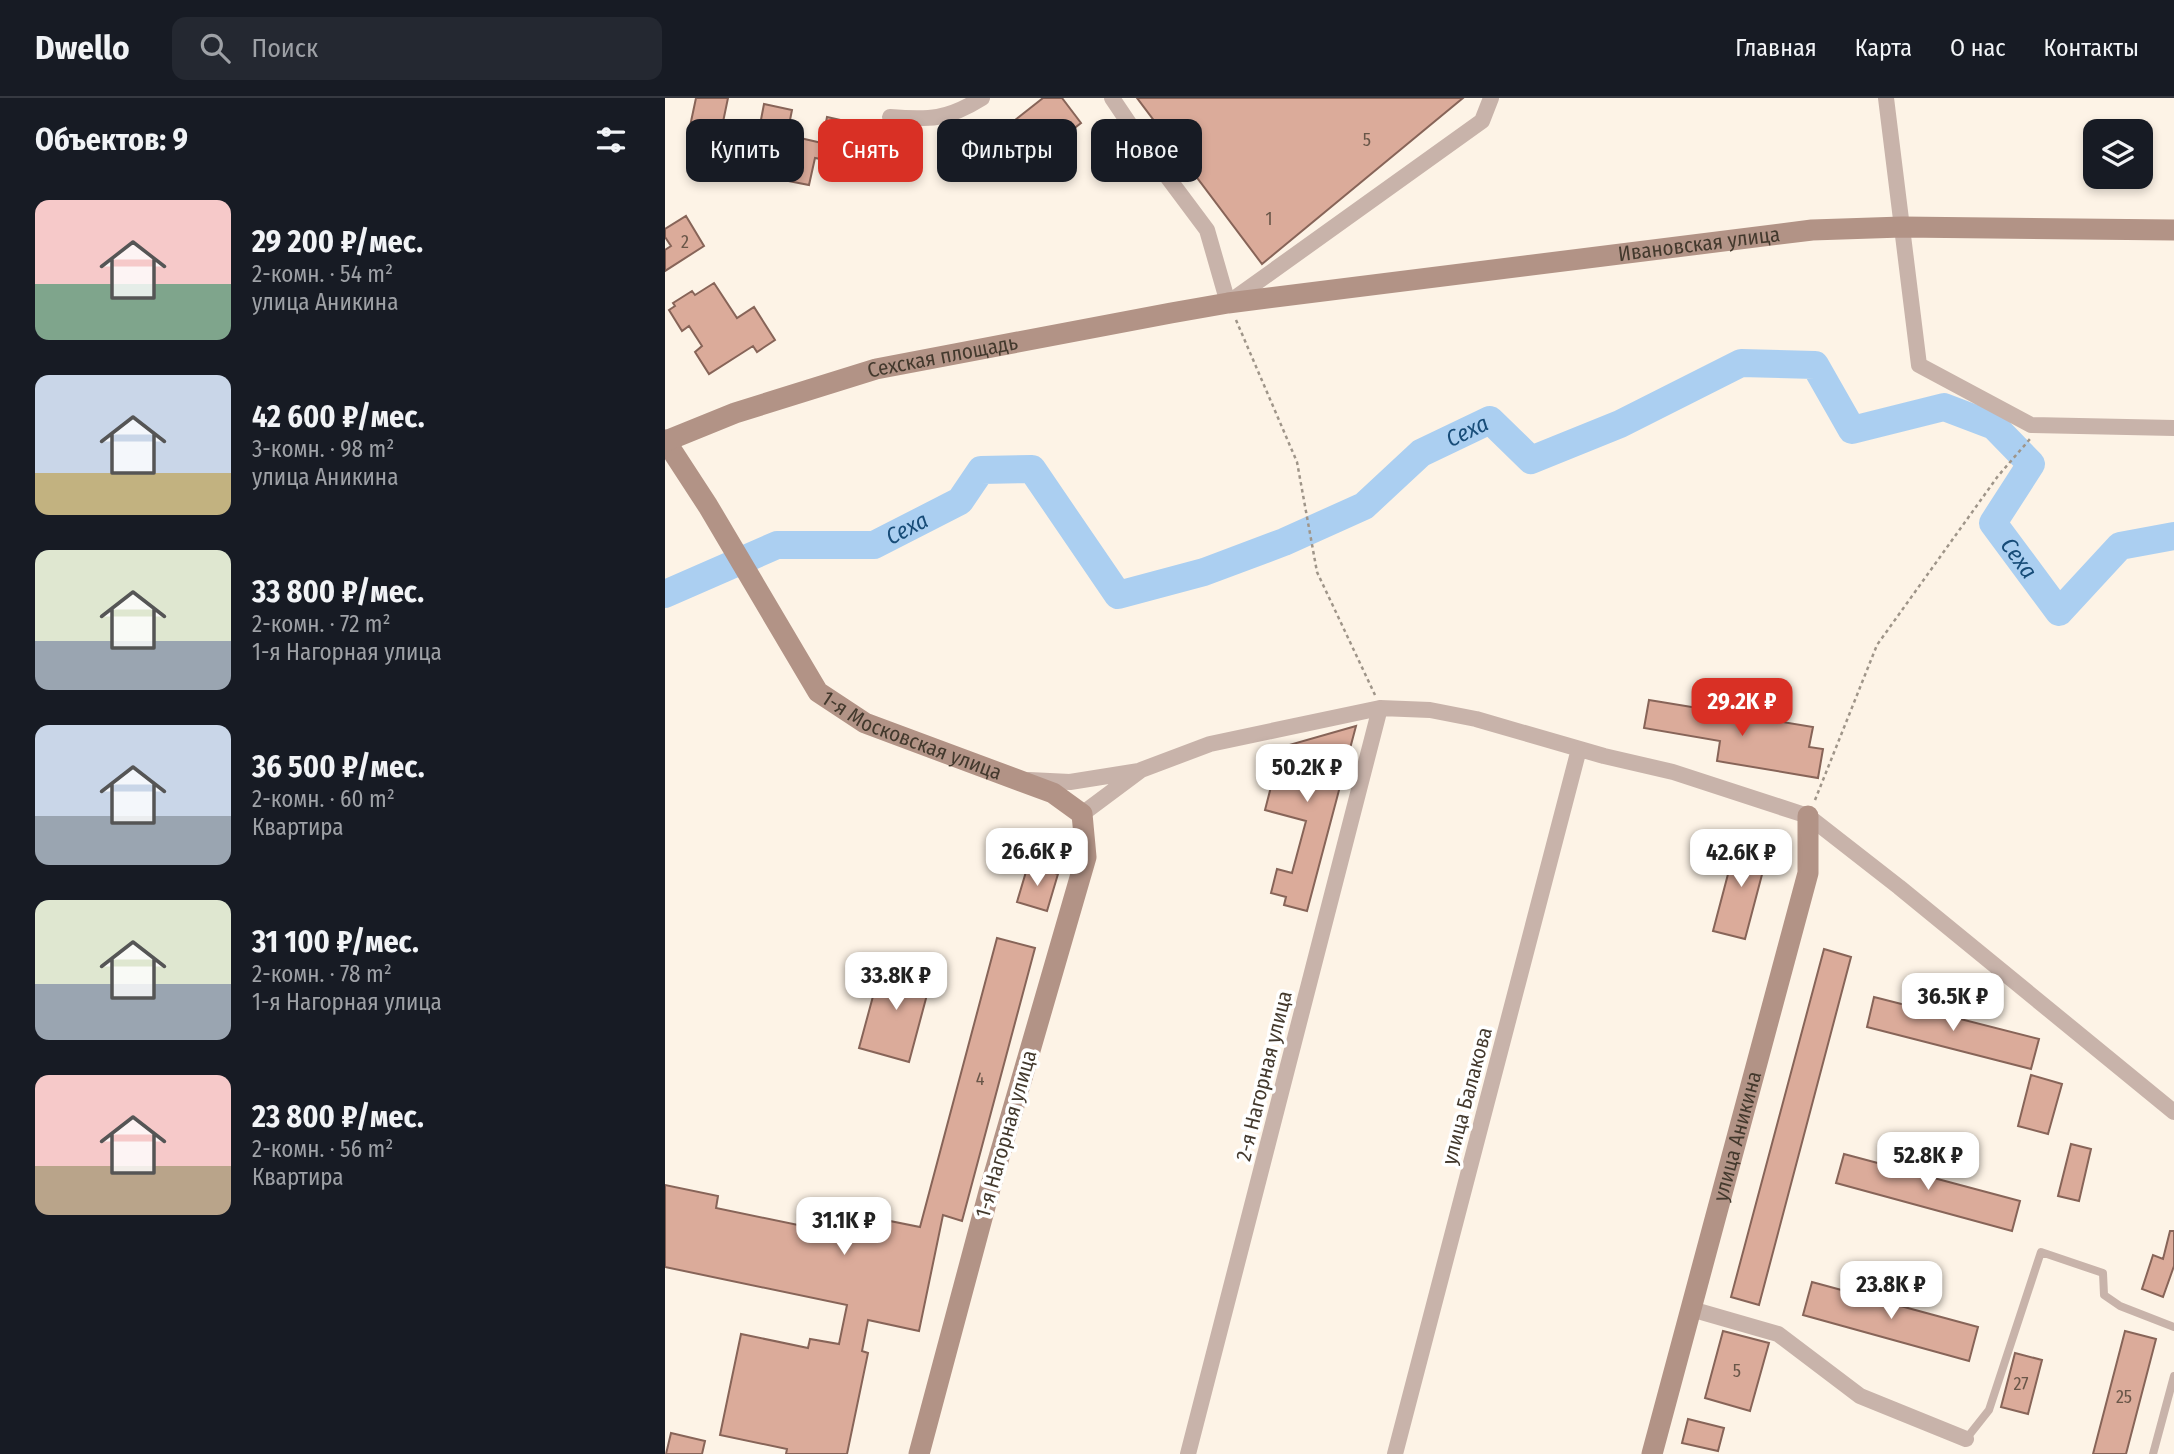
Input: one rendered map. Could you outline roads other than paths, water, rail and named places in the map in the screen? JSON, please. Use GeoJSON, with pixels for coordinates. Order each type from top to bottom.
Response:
{"type":"FeatureCollection","features":[{"type":"Feature","properties":{"kind":"street"},"geometry":{"type":"LineString","coordinates":[[890,117],[927,120],[960,112],[982,98]]}},
{"type":"Feature","properties":{"kind":"street"},"geometry":{"type":"LineString","coordinates":[[1112,98],[1207,230],[1229,303],[1482,121],[1490,98]]}},
{"type":"Feature","properties":{"kind":"street"},"geometry":{"type":"LineString","coordinates":[[1886,98],[1919,365],[2031,433],[2174,428]]}},
{"type":"Feature","properties":{"kind":"street","name":"Ивановская улица"},"geometry":{"type":"LineString","coordinates":[[1229,303],[1812,230],[1902,227],[2174,230]]}},
{"type":"Feature","properties":{"kind":"street","name":"Сехская площадь"},"geometry":{"type":"LineString","coordinates":[[665,441],[735,413],[876,369],[1229,303]]}},
{"type":"Feature","properties":{"kind":"street","name":"1-я Московская улица"},"geometry":{"type":"LineString","coordinates":[[665,441],[708,506],[818,692],[866,723],[1053,793],[1082,814]]}},
{"type":"Feature","properties":{"kind":"street"},"geometry":{"type":"LineString","coordinates":[[1014,779],[1070,782],[1141,770],[1210,744],[1380,708],[1430,710],[1476,719],[1579,749],[1673,772],[1808,816],[2174,1112]]}},
{"type":"Feature","properties":{"kind":"street","name":"2-я Нагорная улица"},"geometry":{"type":"LineString","coordinates":[[1188,1454],[1380,708]]}},
{"type":"Feature","properties":{"kind":"street","name":"улица Балакова"},"geometry":{"type":"LineString","coordinates":[[1395,1454],[1579,749]]}},
{"type":"Feature","properties":{"kind":"street"},"geometry":{"type":"LineString","coordinates":[[1082,814],[1141,770]]}},
{"type":"Feature","properties":{"kind":"street","name":"1-я Нагорная улица"},"geometry":{"type":"LineString","coordinates":[[919,1454],[989,1192],[1086,857],[1082,814]]}},
{"type":"Feature","properties":{"kind":"street","name":"улица Аникина"},"geometry":{"type":"LineString","coordinates":[[1652,1454],[1808,873],[1808,816]]}},
{"type":"Feature","properties":{"kind":"street"},"geometry":{"type":"LineString","coordinates":[[1691,1309],[1778,1334],[1860,1396],[1966,1439]]}},
{"type":"Feature","properties":{"kind":"lane"},"geometry":{"type":"LineString","coordinates":[[1966,1439],[1989,1410],[2041,1252],[2103,1273],[2104,1295],[2120,1306],[2174,1327]]}},
{"type":"Feature","properties":{"kind":"lane"},"geometry":{"type":"LineString","coordinates":[[2153,1454],[2174,1376]]}},
{"type":"Feature","properties":{"kind":"waterway","name":"Сеха"},"geometry":{"type":"LineString","coordinates":[[665,594],[777,545],[874,545],[960,501],[981,470],[1032,469],[1118,595],[1204,572],[1284,542],[1364,506],[1421,453],[1490,420],[1531,460],[1620,424],[1741,363],[1815,365],[1852,430],[1944,407],[1994,426],[2031,464],[1993,523],[2059,612],[2120,546],[2174,536]]}}]}
